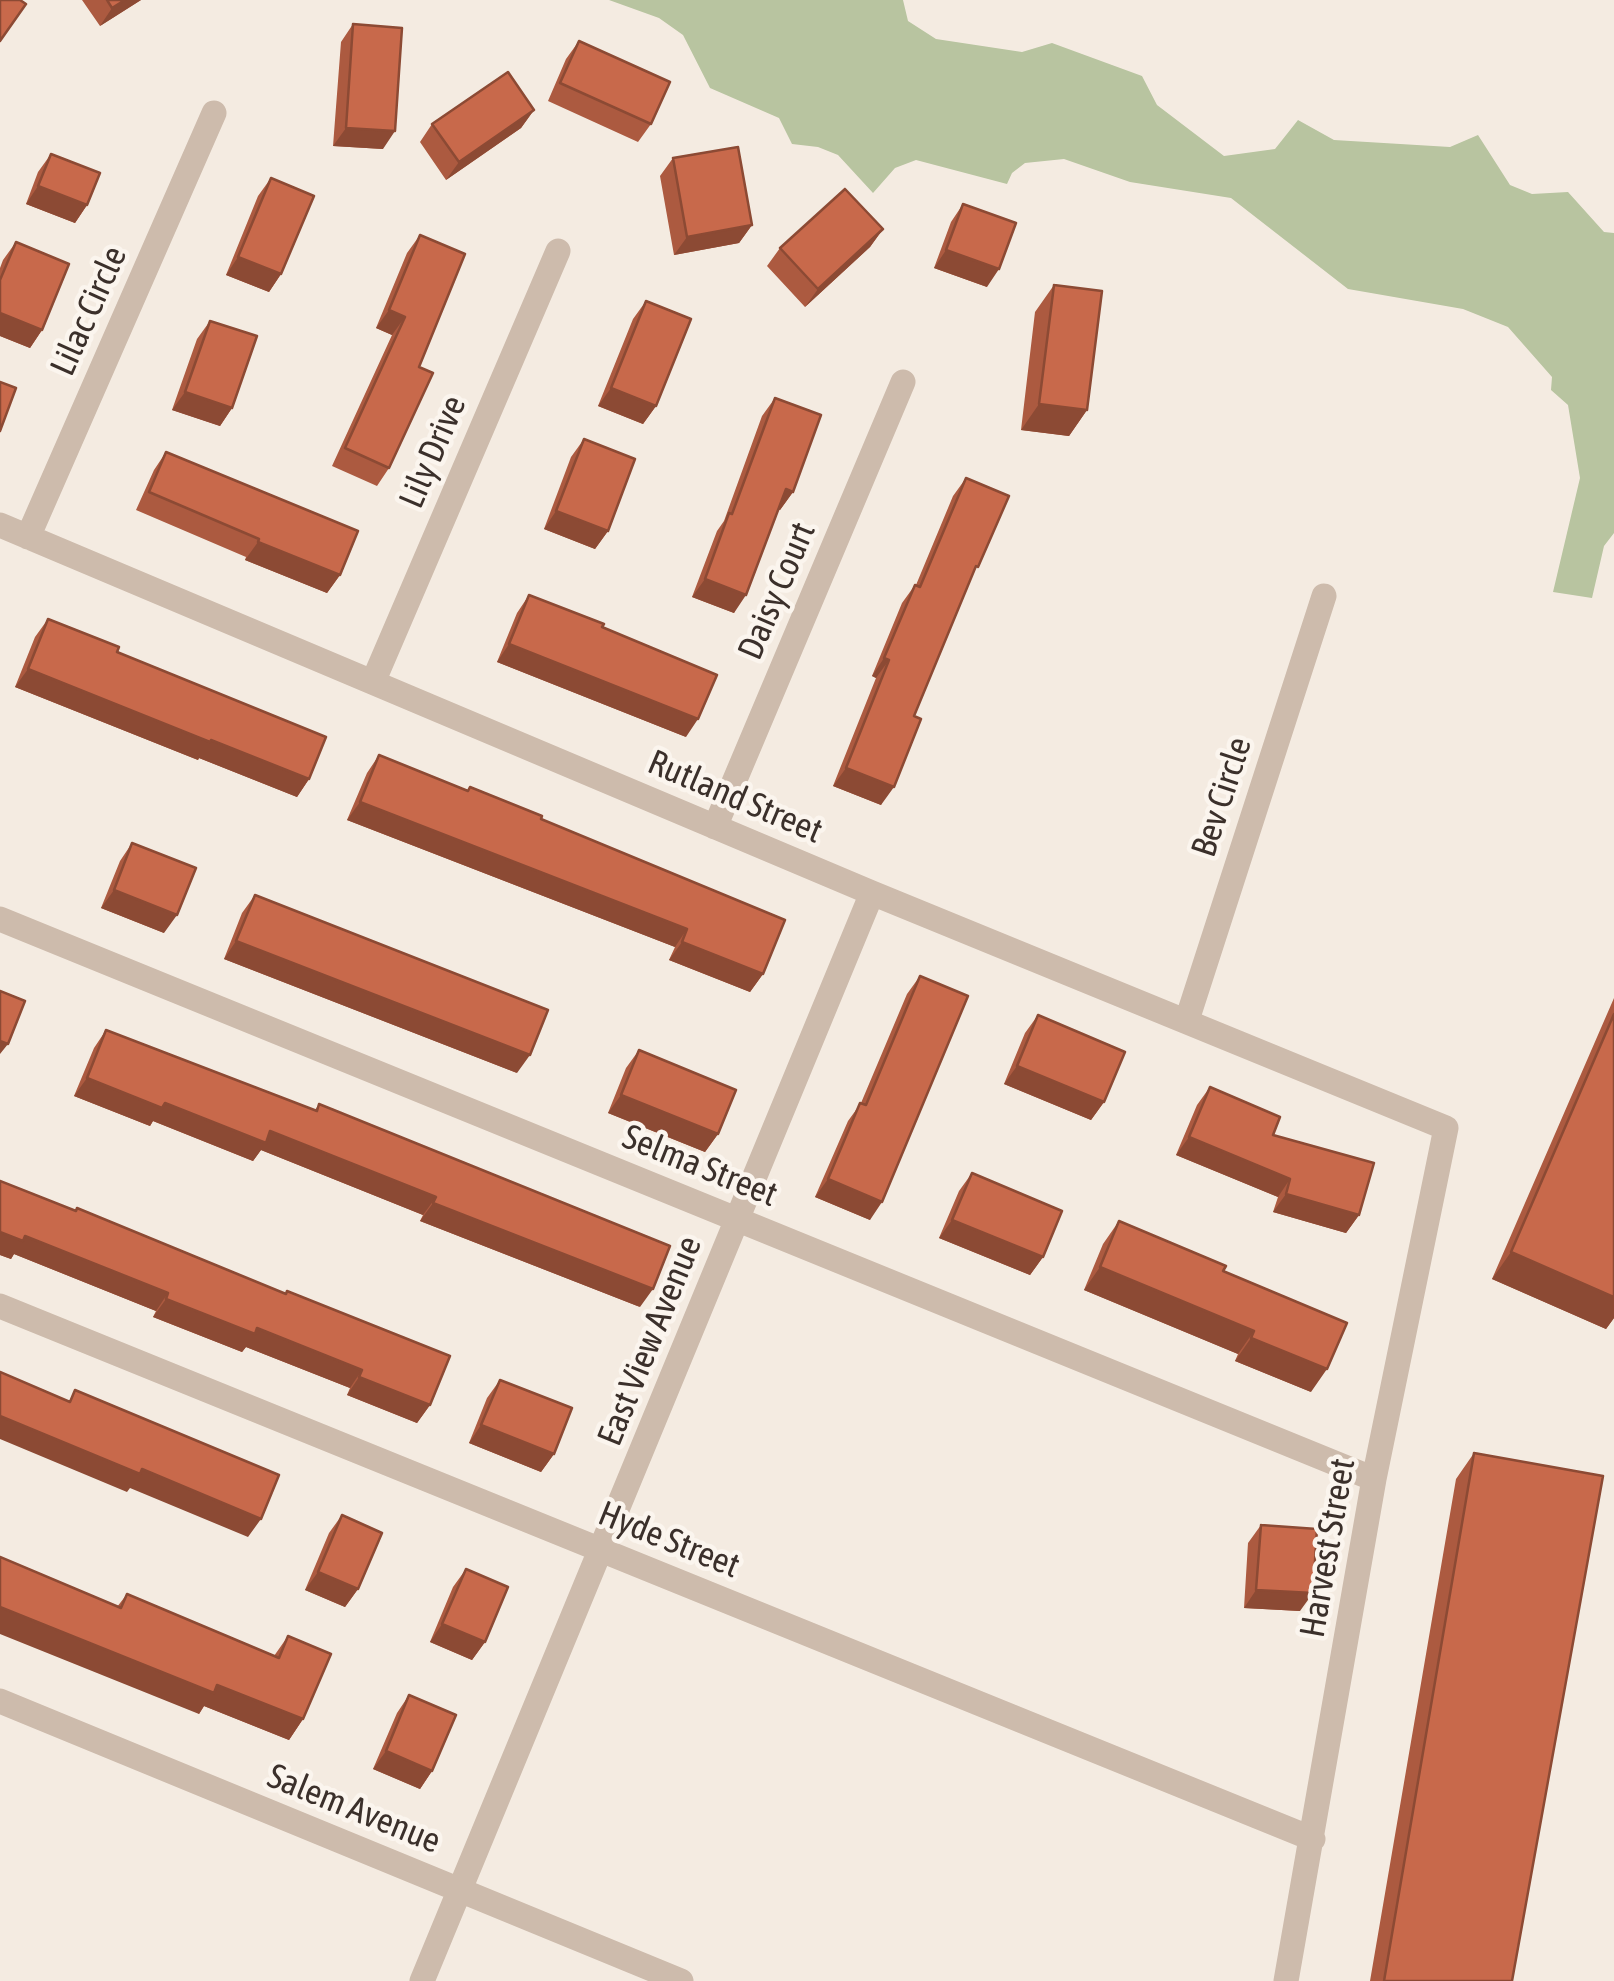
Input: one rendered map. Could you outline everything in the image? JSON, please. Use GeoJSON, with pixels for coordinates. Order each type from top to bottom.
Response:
{"type":"FeatureCollection","features":[{"type":"Feature","properties":{"kind":"street","name":"Lilac Circle"},"geometry":{"type":"LineString","coordinates":[[28,537],[214,113]]}},
{"type":"Feature","properties":{"kind":"street","name":"Lily Drive"},"geometry":{"type":"LineString","coordinates":[[373,682],[558,250]]}},
{"type":"Feature","properties":{"kind":"street","name":"Daisy Court"},"geometry":{"type":"LineString","coordinates":[[715,827],[903,382]]}},
{"type":"Feature","properties":{"kind":"street","name":"Rutland Street"},"geometry":{"type":"LineString","coordinates":[[0,525],[872,893],[1446,1128]]}},
{"type":"Feature","properties":{"kind":"street","name":"Bev Circle"},"geometry":{"type":"LineString","coordinates":[[1188,1020],[1324,596]]}},
{"type":"Feature","properties":{"kind":"street","name":"East View Avenue"},"geometry":{"type":"LineString","coordinates":[[422,1981],[872,893]]}},
{"type":"Feature","properties":{"kind":"street","name":"Selma Street"},"geometry":{"type":"LineString","coordinates":[[0,919],[1374,1479]]}},
{"type":"Feature","properties":{"kind":"street","name":"Harvest Street"},"geometry":{"type":"LineString","coordinates":[[1286,1981],[1374,1479],[1446,1128]]}},
{"type":"Feature","properties":{"kind":"street","name":"Hyde Street"},"geometry":{"type":"LineString","coordinates":[[0,1306],[1313,1839]]}},
{"type":"Feature","properties":{"kind":"street","name":"Salem Avenue"},"geometry":{"type":"LineString","coordinates":[[0,1701],[681,1981]]}},
{"type":"Feature","properties":{"kind":"green space"},"geometry":{"type":"Polygon","coordinates":[[[609,0],[903,0],[908,21],[936,39],[1022,52],[1052,43],[1142,76],[1157,105],[1224,156],[1275,149],[1298,120],[1334,140],[1450,147],[1478,135],[1510,185],[1532,194],[1568,192],[1604,232],[1614,233],[1614,533],[1604,546],[1592,598],[1553,592],[1580,478],[1568,405],[1551,390],[1552,377],[1508,327],[1463,309],[1348,289],[1231,198],[1130,182],[1064,159],[1025,163],[1012,173],[1007,184],[916,160],[895,168],[873,193],[838,155],[818,147],[792,144],[779,118],[710,88],[683,35],[659,18],[609,0]]]}},
{"type":"Feature","properties":{"kind":"building"},"geometry":{"type":"Polygon","coordinates":[[[0,0],[20,0],[26,4],[0,41],[0,0]]]}},
{"type":"Feature","properties":{"kind":"building"},"geometry":{"type":"Polygon","coordinates":[[[107,0],[125,0],[112,8],[107,0]]]}},
{"type":"Feature","properties":{"kind":"building"},"geometry":{"type":"Polygon","coordinates":[[[353,24],[402,28],[395,131],[346,128],[353,24]]]}},
{"type":"Feature","properties":{"kind":"building"},"geometry":{"type":"Polygon","coordinates":[[[579,41],[670,82],[651,124],[560,83],[579,41]]]}},
{"type":"Feature","properties":{"kind":"building"},"geometry":{"type":"Polygon","coordinates":[[[508,72],[534,110],[459,162],[432,124],[508,72]]]}},
{"type":"Feature","properties":{"kind":"building"},"geometry":{"type":"Polygon","coordinates":[[[738,147],[752,225],[687,237],[673,158],[738,147]]]}},
{"type":"Feature","properties":{"kind":"building"},"geometry":{"type":"Polygon","coordinates":[[[51,154],[100,173],[87,205],[38,186],[51,154]]]}},
{"type":"Feature","properties":{"kind":"building"},"geometry":{"type":"Polygon","coordinates":[[[271,178],[314,196],[281,274],[238,257],[271,178]]]}},
{"type":"Feature","properties":{"kind":"building"},"geometry":{"type":"Polygon","coordinates":[[[845,189],[883,229],[818,289],[780,248],[845,189]]]}},
{"type":"Feature","properties":{"kind":"building"},"geometry":{"type":"Polygon","coordinates":[[[963,204],[1016,223],[999,269],[946,250],[963,204]]]}},
{"type":"Feature","properties":{"kind":"building"},"geometry":{"type":"Polygon","coordinates":[[[420,235],[465,254],[419,367],[433,373],[389,468],[345,448],[405,317],[389,310],[420,235]]]}},
{"type":"Feature","properties":{"kind":"building"},"geometry":{"type":"Polygon","coordinates":[[[16,242],[69,264],[42,330],[0,313],[0,280],[16,242]]]}},
{"type":"Feature","properties":{"kind":"building"},"geometry":{"type":"Polygon","coordinates":[[[1054,285],[1102,291],[1087,410],[1039,404],[1054,285]]]}},
{"type":"Feature","properties":{"kind":"building"},"geometry":{"type":"Polygon","coordinates":[[[646,301],[691,319],[656,406],[611,388],[646,301]]]}},
{"type":"Feature","properties":{"kind":"building"},"geometry":{"type":"Polygon","coordinates":[[[210,321],[257,336],[232,408],[185,392],[210,321]]]}},
{"type":"Feature","properties":{"kind":"building"},"geometry":{"type":"Polygon","coordinates":[[[0,382],[16,388],[0,431],[0,382]]]}},
{"type":"Feature","properties":{"kind":"building"},"geometry":{"type":"Polygon","coordinates":[[[775,398],[821,415],[793,492],[786,489],[746,595],[705,579],[775,398]]]}},
{"type":"Feature","properties":{"kind":"building"},"geometry":{"type":"Polygon","coordinates":[[[584,439],[635,459],[608,531],[556,511],[584,439]]]}},
{"type":"Feature","properties":{"kind":"building"},"geometry":{"type":"Polygon","coordinates":[[[166,452],[358,531],[340,575],[149,492],[166,452]]]}},
{"type":"Feature","properties":{"kind":"building"},"geometry":{"type":"Polygon","coordinates":[[[966,478],[1009,496],[914,716],[921,719],[894,787],[846,768],[889,660],[884,658],[915,585],[920,587],[966,478]]]}},
{"type":"Feature","properties":{"kind":"building"},"geometry":{"type":"Polygon","coordinates":[[[529,595],[717,675],[698,719],[509,644],[529,595]]]}},
{"type":"Feature","properties":{"kind":"building"},"geometry":{"type":"Polygon","coordinates":[[[48,619],[119,647],[117,652],[326,737],[309,779],[28,669],[48,619]]]}},
{"type":"Feature","properties":{"kind":"building"},"geometry":{"type":"Polygon","coordinates":[[[379,755],[542,816],[541,819],[785,920],[763,974],[682,942],[687,929],[360,802],[379,755]]]}},
{"type":"Feature","properties":{"kind":"building"},"geometry":{"type":"Polygon","coordinates":[[[132,843],[196,868],[177,915],[114,890],[132,843]]]}},
{"type":"Feature","properties":{"kind":"building"},"geometry":{"type":"Polygon","coordinates":[[[255,895],[548,1010],[530,1055],[236,941],[255,895]]]}},
{"type":"Feature","properties":{"kind":"building"},"geometry":{"type":"Polygon","coordinates":[[[920,976],[968,996],[882,1202],[828,1179],[860,1103],[866,1105],[920,976]]]}},
{"type":"Feature","properties":{"kind":"building"},"geometry":{"type":"Polygon","coordinates":[[[0,991],[25,1001],[8,1044],[0,1041],[0,991]]]}},
{"type":"Feature","properties":{"kind":"building"},"geometry":{"type":"Polygon","coordinates":[[[1614,1014],[1614,1297],[1511,1252],[1614,1014]]]}},
{"type":"Feature","properties":{"kind":"building"},"geometry":{"type":"Polygon","coordinates":[[[1038,1015],[1125,1052],[1104,1102],[1017,1066],[1038,1015]]]}},
{"type":"Feature","properties":{"kind":"building"},"geometry":{"type":"Polygon","coordinates":[[[106,1030],[317,1111],[319,1104],[670,1246],[653,1289],[433,1203],[436,1197],[270,1131],[266,1143],[165,1103],[162,1108],[87,1078],[106,1030]]]}},
{"type":"Feature","properties":{"kind":"building"},"geometry":{"type":"Polygon","coordinates":[[[639,1050],[736,1090],[718,1134],[621,1095],[639,1050]]]}},
{"type":"Feature","properties":{"kind":"building"},"geometry":{"type":"Polygon","coordinates":[[[1210,1087],[1280,1117],[1273,1135],[1374,1163],[1359,1215],[1286,1194],[1290,1179],[1189,1137],[1210,1087]]]}},
{"type":"Feature","properties":{"kind":"building"},"geometry":{"type":"Polygon","coordinates":[[[972,1173],[1062,1211],[1043,1257],[952,1220],[972,1173]]]}},
{"type":"Feature","properties":{"kind":"building"},"geometry":{"type":"Polygon","coordinates":[[[0,1181],[450,1356],[430,1405],[359,1377],[362,1370],[257,1328],[255,1334],[166,1299],[168,1293],[25,1236],[23,1241],[0,1232],[0,1181]]]}},
{"type":"Feature","properties":{"kind":"building"},"geometry":{"type":"Polygon","coordinates":[[[1119,1221],[1226,1266],[1223,1271],[1347,1323],[1327,1369],[1251,1338],[1254,1331],[1100,1267],[1119,1221]]]}},
{"type":"Feature","properties":{"kind":"building"},"geometry":{"type":"Polygon","coordinates":[[[0,1372],[70,1402],[75,1390],[279,1475],[261,1519],[0,1416],[0,1372]]]}},
{"type":"Feature","properties":{"kind":"building"},"geometry":{"type":"Polygon","coordinates":[[[500,1380],[572,1408],[554,1454],[481,1425],[500,1380]]]}},
{"type":"Feature","properties":{"kind":"building"},"geometry":{"type":"Polygon","coordinates":[[[1474,1453],[1603,1476],[1512,1981],[1384,1981],[1474,1453]]]}},
{"type":"Feature","properties":{"kind":"building"},"geometry":{"type":"Polygon","coordinates":[[[342,1515],[382,1533],[358,1589],[318,1572],[342,1515]]]}},
{"type":"Feature","properties":{"kind":"building"},"geometry":{"type":"Polygon","coordinates":[[[1261,1525],[1317,1529],[1313,1593],[1256,1590],[1261,1525]]]}},
{"type":"Feature","properties":{"kind":"building"},"geometry":{"type":"Polygon","coordinates":[[[0,1557],[121,1608],[127,1594],[279,1658],[288,1636],[331,1654],[303,1719],[217,1685],[214,1693],[0,1607],[0,1557]]]}},
{"type":"Feature","properties":{"kind":"building"},"geometry":{"type":"Polygon","coordinates":[[[466,1569],[508,1587],[485,1642],[442,1624],[466,1569]]]}},
{"type":"Feature","properties":{"kind":"building"},"geometry":{"type":"Polygon","coordinates":[[[409,1695],[456,1715],[432,1771],[386,1751],[409,1695]]]}}]}
